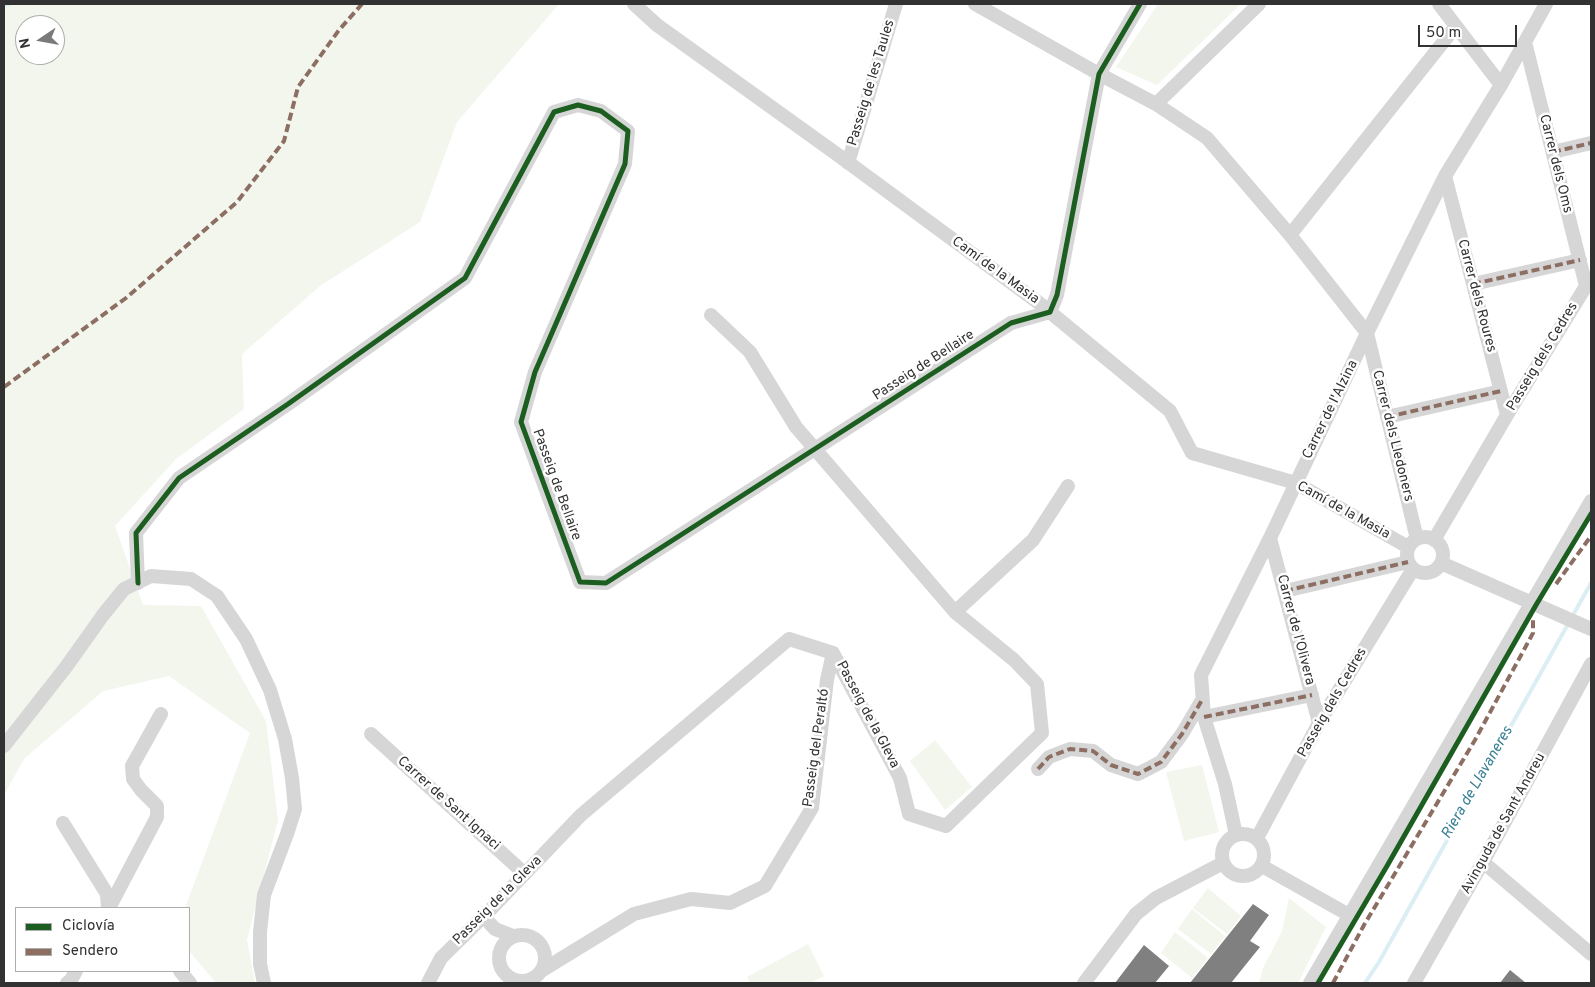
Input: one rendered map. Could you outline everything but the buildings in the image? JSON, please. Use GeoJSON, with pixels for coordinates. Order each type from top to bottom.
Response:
{"type":"FeatureCollection","features":[{"type":"Feature","properties":{"kind":"street","name":"Camí de la Masia"},"geometry":{"type":"LineString","coordinates":[[634,4],[657,25],[1050,312],[1170,411],[1192,453],[1296,484],[1413,543]]}},
{"type":"Feature","properties":{"kind":"street","name":"Passeig de les Taules"},"geometry":{"type":"LineString","coordinates":[[848,163],[896,4]]}},
{"type":"Feature","properties":{"kind":"street"},"geometry":{"type":"LineString","coordinates":[[975,4],[1156,104],[1208,138],[1290,235],[1367,333]]}},
{"type":"Feature","properties":{"kind":"street"},"geometry":{"type":"LineString","coordinates":[[1050,312],[1057,295],[1099,74],[1140,4]]}},
{"type":"Feature","properties":{"kind":"street"},"geometry":{"type":"LineString","coordinates":[[1156,104],[1259,4]]}},
{"type":"Feature","properties":{"kind":"street"},"geometry":{"type":"LineString","coordinates":[[1439,4],[1501,85]]}},
{"type":"Feature","properties":{"kind":"street","name":"Carrer de l'Alzina"},"geometry":{"type":"LineString","coordinates":[[1236,835],[1225,784],[1204,718],[1202,675],[1445,176],[1501,85],[1546,4]]}},
{"type":"Feature","properties":{"kind":"street"},"geometry":{"type":"LineString","coordinates":[[1290,235],[1456,26]]}},
{"type":"Feature","properties":{"kind":"street","name":"Carrer dels Oms"},"geometry":{"type":"LineString","coordinates":[[1525,42],[1580,260],[1589,282]]}},
{"type":"Feature","properties":{"kind":"street","name":"Passeig de Bellaire"},"geometry":{"type":"LineString","coordinates":[[138,583],[136,533],[179,478],[288,404],[465,278],[554,112],[578,105],[601,111],[628,131],[625,164],[536,372],[521,422],[580,582],[606,583],[1011,323],[1050,312]]}},
{"type":"Feature","properties":{"kind":"street"},"geometry":{"type":"LineString","coordinates":[[1553,152],[1591,143]]}},
{"type":"Feature","properties":{"kind":"street","name":"Carrer dels Roures"},"geometry":{"type":"LineString","coordinates":[[1445,176],[1507,415]]}},
{"type":"Feature","properties":{"kind":"street"},"geometry":{"type":"LineString","coordinates":[[1473,284],[1580,260]]}},
{"type":"Feature","properties":{"kind":"street","name":"Passeig dels Cedres"},"geometry":{"type":"LineString","coordinates":[[1434,540],[1507,415],[1589,282]]}},
{"type":"Feature","properties":{"kind":"street","name":"Passeig de la Gleva"},"geometry":{"type":"LineString","coordinates":[[428,983],[441,958],[581,815],[789,639],[833,653],[900,778],[909,814],[946,826],[1042,733],[1037,684],[1014,660],[955,612],[796,427],[750,352],[711,314]]}},
{"type":"Feature","properties":{"kind":"street","name":"Carrer dels Lledoners"},"geometry":{"type":"LineString","coordinates":[[1367,333],[1387,417],[1413,543]]}},
{"type":"Feature","properties":{"kind":"street"},"geometry":{"type":"LineString","coordinates":[[1387,417],[1501,391]]}},
{"type":"Feature","properties":{"kind":"street"},"geometry":{"type":"LineString","coordinates":[[955,612],[1033,540],[1068,486]]}},
{"type":"Feature","properties":{"kind":"street"},"geometry":{"type":"LineString","coordinates":[[1310,983],[1591,501]]}},
{"type":"Feature","properties":{"kind":"street"},"geometry":{"type":"LineString","coordinates":[[1285,591],[1410,566],[1423,573],[1430,572],[1437,569],[1441,563],[1443,554],[1440,546],[1434,540],[1424,537],[1413,543],[1406,555],[1410,566]]}},
{"type":"Feature","properties":{"kind":"street","name":"Carrer de l'Olivera"},"geometry":{"type":"LineString","coordinates":[[1270,538],[1319,723]]}},
{"type":"Feature","properties":{"kind":"street"},"geometry":{"type":"LineString","coordinates":[[1441,563],[1591,629]]}},
{"type":"Feature","properties":{"kind":"street","name":"Passeig dels Cedres"},"geometry":{"type":"LineString","coordinates":[[1256,838],[1319,723],[1410,566]]}},
{"type":"Feature","properties":{"kind":"street"},"geometry":{"type":"LineString","coordinates":[[4,746],[66,667],[103,614],[124,589],[152,576],[191,579],[217,596],[246,638],[270,690],[286,739],[292,778],[294,809],[287,834],[264,895],[260,932],[260,964],[264,983]]}},
{"type":"Feature","properties":{"kind":"street","name":"Passeig del Peraltó"},"geometry":{"type":"LineString","coordinates":[[541,971],[634,914],[691,899],[730,903],[765,886],[812,808],[827,680],[833,653]]}},
{"type":"Feature","properties":{"kind":"street","name":"Avinguda de Sant Andreu"},"geometry":{"type":"LineString","coordinates":[[1414,983],[1484,862],[1591,664]]}},
{"type":"Feature","properties":{"kind":"street"},"geometry":{"type":"LineString","coordinates":[[1204,718],[1312,695]]}},
{"type":"Feature","properties":{"kind":"street"},"geometry":{"type":"LineString","coordinates":[[1038,770],[1049,757],[1070,749],[1093,752],[1111,765],[1138,774],[1161,762],[1182,734],[1202,700]]}},
{"type":"Feature","properties":{"kind":"street"},"geometry":{"type":"LineString","coordinates":[[110,907],[157,817],[156,806],[133,779],[132,766],[161,714]]}},
{"type":"Feature","properties":{"kind":"street","name":"Carrer de Sant Ignaci"},"geometry":{"type":"LineString","coordinates":[[371,734],[525,874]]}},
{"type":"Feature","properties":{"kind":"street"},"geometry":{"type":"LineString","coordinates":[[63,823],[107,894],[109,907]]}},
{"type":"Feature","properties":{"kind":"street"},"geometry":{"type":"LineString","coordinates":[[1236,835],[1250,835],[1256,838],[1262,845],[1264,852],[1262,866],[1257,872],[1249,876],[1235,876],[1229,872],[1223,863],[1222,853],[1224,845],[1236,835]]}},
{"type":"Feature","properties":{"kind":"street"},"geometry":{"type":"LineString","coordinates":[[1484,862],[1591,954]]}},
{"type":"Feature","properties":{"kind":"street"},"geometry":{"type":"LineString","coordinates":[[1084,983],[1136,914],[1156,898],[1223,863]]}},
{"type":"Feature","properties":{"kind":"street"},"geometry":{"type":"LineString","coordinates":[[1262,866],[1349,915]]}},
{"type":"Feature","properties":{"kind":"street"},"geometry":{"type":"LineString","coordinates":[[483,916],[495,929],[513,936]]}},
{"type":"Feature","properties":{"kind":"street"},"geometry":{"type":"LineString","coordinates":[[521,934],[537,940],[545,955],[541,971],[526,980],[510,978],[499,964],[501,947],[506,940],[521,934]]}},
{"type":"Feature","properties":{"kind":"street"},"geometry":{"type":"LineString","coordinates":[[181,972],[190,983]]}},
{"type":"Feature","properties":{"kind":"shaded area"},"geometry":{"type":"Polygon","coordinates":[[[4,4],[559,4],[457,122],[420,222],[320,286],[242,354],[244,409],[176,459],[115,526],[143,605],[201,606],[266,721],[278,820],[247,940],[255,983],[216,983],[190,952],[190,907],[185,907],[250,733],[169,676],[103,691],[24,759],[4,795],[4,4]]]}},
{"type":"Feature","properties":{"kind":"shaded area"},"geometry":{"type":"Polygon","coordinates":[[[1158,4],[1241,4],[1157,85],[1116,67],[1158,4]]]}},
{"type":"Feature","properties":{"kind":"shaded area"},"geometry":{"type":"Polygon","coordinates":[[[935,740],[972,787],[945,810],[910,761],[935,740]]]}},
{"type":"Feature","properties":{"kind":"shaded area"},"geometry":{"type":"Polygon","coordinates":[[[1202,765],[1219,832],[1184,841],[1166,772],[1202,765]]]}},
{"type":"Feature","properties":{"kind":"shaded area"},"geometry":{"type":"Polygon","coordinates":[[[1208,888],[1241,916],[1227,934],[1193,908],[1208,888]]]}},
{"type":"Feature","properties":{"kind":"shaded area"},"geometry":{"type":"Polygon","coordinates":[[[1289,898],[1326,927],[1298,983],[1259,983],[1263,968],[1282,931],[1289,898]]]}},
{"type":"Feature","properties":{"kind":"shaded area"},"geometry":{"type":"Polygon","coordinates":[[[1192,909],[1225,936],[1211,954],[1178,929],[1192,909]]]}},
{"type":"Feature","properties":{"kind":"shaded area"},"geometry":{"type":"Polygon","coordinates":[[[1175,932],[1208,958],[1192,978],[1161,953],[1175,932]]]}},
{"type":"Feature","properties":{"kind":"shaded area"},"geometry":{"type":"Polygon","coordinates":[[[808,944],[824,976],[810,983],[750,983],[747,977],[808,944]]]}},
{"type":"Feature","properties":{"kind":"waterway"},"geometry":{"type":"LineString","coordinates":[[4,5],[10,4]]}},
{"type":"Feature","properties":{"kind":"waterway","name":"Riera de Llavaneres"},"geometry":{"type":"LineString","coordinates":[[1365,983],[1379,962],[1591,583]]}},
{"type":"Feature","properties":{"kind":"marked path"},"geometry":{"type":"LineString","coordinates":[[4,387],[126,298],[237,202],[284,141],[298,87],[339,30],[362,4]]}},
{"type":"Feature","properties":{"kind":"marked path"},"geometry":{"type":"LineString","coordinates":[[1553,152],[1591,143]]}},
{"type":"Feature","properties":{"kind":"marked path"},"geometry":{"type":"LineString","coordinates":[[1473,284],[1580,260]]}},
{"type":"Feature","properties":{"kind":"marked path"},"geometry":{"type":"LineString","coordinates":[[1387,417],[1501,391]]}},
{"type":"Feature","properties":{"kind":"marked path"},"geometry":{"type":"LineString","coordinates":[[1556,584],[1591,536]]}},
{"type":"Feature","properties":{"kind":"marked path"},"geometry":{"type":"LineString","coordinates":[[1285,591],[1408,562]]}},
{"type":"Feature","properties":{"kind":"marked path"},"geometry":{"type":"LineString","coordinates":[[1333,983],[1364,925],[1475,740],[1533,633],[1533,619]]}},
{"type":"Feature","properties":{"kind":"marked path"},"geometry":{"type":"LineString","coordinates":[[1204,717],[1312,695]]}},
{"type":"Feature","properties":{"kind":"marked path"},"geometry":{"type":"LineString","coordinates":[[1038,769],[1049,757],[1070,749],[1093,751],[1111,765],[1138,774],[1161,762],[1182,734],[1202,700]]}},
{"type":"Feature","properties":{"kind":"cycle path"},"geometry":{"type":"LineString","coordinates":[[138,583],[136,533],[179,478],[288,404],[465,278],[554,112],[578,105],[601,111],[628,131],[625,164],[535,372],[521,422],[580,582],[606,583],[1011,323],[1050,312],[1057,295],[1099,74],[1140,4]]}},
{"type":"Feature","properties":{"kind":"cycle path"},"geometry":{"type":"LineString","coordinates":[[1318,983],[1536,605],[1591,514]]}}]}
